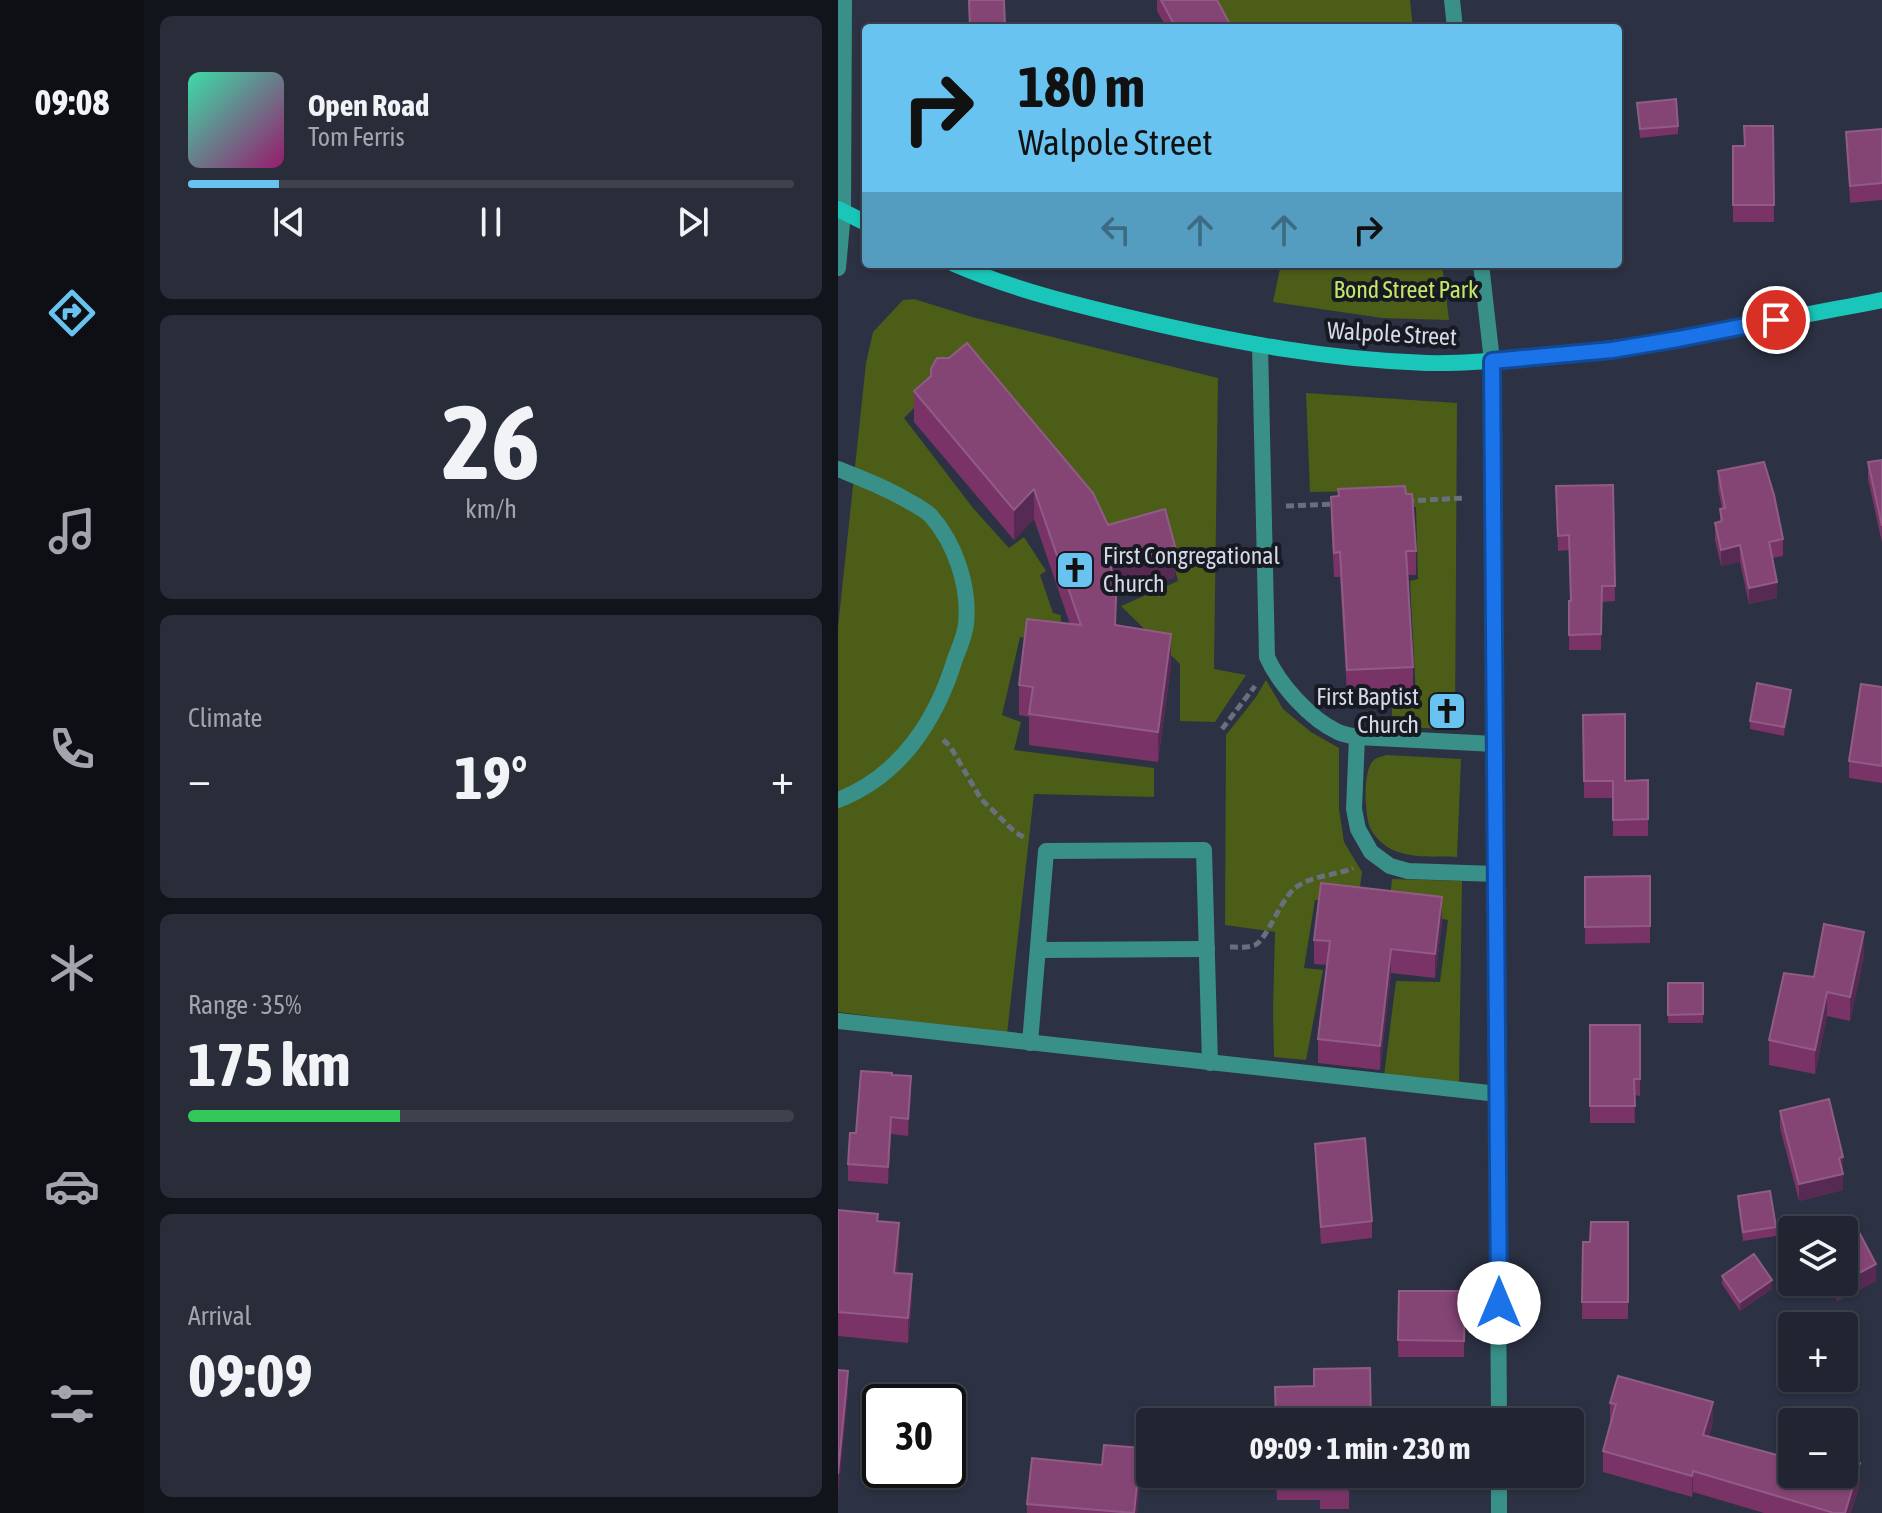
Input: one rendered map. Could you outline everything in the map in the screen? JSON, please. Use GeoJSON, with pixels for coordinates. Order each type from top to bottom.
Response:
{"type":"FeatureCollection","features":[{"type":"Feature","properties":{"kind":"main road"},"geometry":{"type":"LineString","coordinates":[[841,210],[862,221]]}},
{"type":"Feature","properties":{"kind":"main road","name":"Walpole Street"},"geometry":{"type":"LineString","coordinates":[[965,268],[1038,294],[1175,328],[1303,353],[1430,363],[1492,361],[1612,350],[1882,300]]}},
{"type":"Feature","properties":{"kind":"street"},"geometry":{"type":"LineString","coordinates":[[838,268],[844,0]]}},
{"type":"Feature","properties":{"kind":"street"},"geometry":{"type":"LineString","coordinates":[[1452,0],[1455,24]]}},
{"type":"Feature","properties":{"kind":"street"},"geometry":{"type":"LineString","coordinates":[[1481,268],[1492,361],[1499,1408]]}},
{"type":"Feature","properties":{"kind":"street"},"geometry":{"type":"LineString","coordinates":[[1260,345],[1267,657],[1275,674],[1314,715],[1338,732],[1357,737],[1495,744]]}},
{"type":"Feature","properties":{"kind":"street"},"geometry":{"type":"LineString","coordinates":[[838,469],[887,488],[929,514],[950,543],[960,569],[966,600],[966,625],[946,688],[926,727],[884,775],[838,800]]}},
{"type":"Feature","properties":{"kind":"street"},"geometry":{"type":"LineString","coordinates":[[1357,737],[1354,809],[1358,829],[1374,855],[1390,866],[1408,871],[1496,874]]}},
{"type":"Feature","properties":{"kind":"street"},"geometry":{"type":"LineString","coordinates":[[1030,1043],[1047,852],[1204,850],[1210,1063]]}},
{"type":"Feature","properties":{"kind":"street"},"geometry":{"type":"LineString","coordinates":[[1038,950],[1207,949]]}},
{"type":"Feature","properties":{"kind":"street"},"geometry":{"type":"LineString","coordinates":[[838,1021],[1498,1094]]}},
{"type":"Feature","properties":{"kind":"street"},"geometry":{"type":"LineString","coordinates":[[1499,1488],[1499,1513]]}},
{"type":"Feature","properties":{"kind":"path"},"geometry":{"type":"LineString","coordinates":[[1403,501],[1465,498]]}},
{"type":"Feature","properties":{"kind":"path"},"geometry":{"type":"LineString","coordinates":[[1263,507],[1341,504]]}},
{"type":"Feature","properties":{"kind":"path"},"geometry":{"type":"LineString","coordinates":[[1222,729],[1256,685],[1268,661]]}},
{"type":"Feature","properties":{"kind":"path"},"geometry":{"type":"LineString","coordinates":[[926,727],[950,746],[981,799],[1015,832],[1047,852]]}},
{"type":"Feature","properties":{"kind":"path"},"geometry":{"type":"LineString","coordinates":[[1207,949],[1253,946],[1262,941],[1279,908],[1295,887],[1350,870],[1374,855]]}},
{"type":"Feature","properties":{"kind":"green space"},"geometry":{"type":"Polygon","coordinates":[[[1211,0],[1410,0],[1413,24],[1226,24],[1211,0]]]}},
{"type":"Feature","properties":{"kind":"green space","name":"Bond Street Park"},"geometry":{"type":"Polygon","coordinates":[[[1280,268],[1442,268],[1449,320],[1382,318],[1273,302],[1280,268]]]}},
{"type":"Feature","properties":{"kind":"green space"},"geometry":{"type":"Polygon","coordinates":[[[914,299],[972,317],[1218,378],[1214,669],[1246,675],[1215,722],[1180,721],[1180,664],[1121,606],[1178,581],[1165,531],[1112,544],[929,381],[914,397],[915,407],[904,418],[973,508],[1009,548],[1024,537],[1046,571],[1040,575],[1053,613],[1061,615],[1060,643],[1020,637],[1002,715],[1021,722],[1014,750],[1154,768],[1154,797],[1034,794],[1007,1034],[838,1012],[838,627],[866,363],[873,332],[903,300],[914,299]]]}},
{"type":"Feature","properties":{"kind":"green space"},"geometry":{"type":"Polygon","coordinates":[[[1306,393],[1457,403],[1455,729],[1393,727],[1391,697],[1416,696],[1410,581],[1418,579],[1416,507],[1374,507],[1373,491],[1310,492],[1306,393]]]}},
{"type":"Feature","properties":{"kind":"green space"},"geometry":{"type":"Polygon","coordinates":[[[1266,680],[1283,709],[1311,732],[1339,748],[1339,809],[1344,842],[1362,872],[1358,902],[1315,900],[1304,968],[1323,970],[1306,1060],[1274,1057],[1275,932],[1225,925],[1226,735],[1266,680]]]}},
{"type":"Feature","properties":{"kind":"green space"},"geometry":{"type":"Polygon","coordinates":[[[1387,755],[1461,759],[1457,857],[1397,852],[1383,844],[1372,832],[1368,819],[1366,780],[1375,759],[1387,755]]]}},
{"type":"Feature","properties":{"kind":"green space"},"geometry":{"type":"Polygon","coordinates":[[[1392,879],[1462,881],[1459,1082],[1384,1076],[1396,981],[1440,982],[1448,920],[1389,908],[1392,879]]]}},
{"type":"Feature","properties":{"kind":"building"},"geometry":{"type":"Polygon","coordinates":[[[969,0],[1004,0],[1005,24],[970,24],[969,0]]]}},
{"type":"Feature","properties":{"kind":"building"},"geometry":{"type":"Polygon","coordinates":[[[1161,0],[1217,0],[1230,24],[1174,24],[1161,0]]]}},
{"type":"Feature","properties":{"kind":"building"},"geometry":{"type":"Polygon","coordinates":[[[1676,99],[1678,126],[1640,129],[1637,103],[1676,99]]]}},
{"type":"Feature","properties":{"kind":"building"},"geometry":{"type":"Polygon","coordinates":[[[1744,126],[1773,126],[1774,205],[1733,205],[1733,146],[1745,146],[1744,126]]]}},
{"type":"Feature","properties":{"kind":"building"},"geometry":{"type":"Polygon","coordinates":[[[1882,129],[1882,183],[1850,186],[1846,132],[1882,129]]]}},
{"type":"Feature","properties":{"kind":"building"},"geometry":{"type":"Polygon","coordinates":[[[967,343],[1093,493],[1108,525],[1165,509],[1175,546],[1111,567],[1116,597],[1115,625],[1171,634],[1158,732],[1029,714],[1033,687],[1019,685],[1027,619],[1081,625],[1034,489],[1014,510],[914,391],[931,376],[937,358],[949,358],[967,343]]]}},
{"type":"Feature","properties":{"kind":"building"},"geometry":{"type":"Polygon","coordinates":[[[1882,460],[1882,526],[1868,462],[1882,460]]]}},
{"type":"Feature","properties":{"kind":"building"},"geometry":{"type":"Polygon","coordinates":[[[1764,462],[1783,539],[1769,542],[1777,582],[1749,588],[1740,545],[1721,550],[1715,523],[1722,521],[1720,509],[1725,508],[1718,471],[1764,462]]]}},
{"type":"Feature","properties":{"kind":"building"},"geometry":{"type":"Polygon","coordinates":[[[1613,485],[1615,586],[1602,586],[1601,634],[1569,635],[1569,535],[1558,536],[1556,486],[1613,485]]]}},
{"type":"Feature","properties":{"kind":"building"},"geometry":{"type":"Polygon","coordinates":[[[1405,486],[1406,494],[1412,494],[1416,551],[1406,551],[1413,667],[1347,670],[1340,552],[1334,553],[1331,497],[1339,496],[1338,489],[1405,486]]]}},
{"type":"Feature","properties":{"kind":"building"},"geometry":{"type":"Polygon","coordinates":[[[1757,683],[1791,690],[1784,727],[1750,721],[1757,683]]]}},
{"type":"Feature","properties":{"kind":"building"},"geometry":{"type":"Polygon","coordinates":[[[1861,684],[1882,687],[1882,766],[1849,761],[1861,684]]]}},
{"type":"Feature","properties":{"kind":"building"},"geometry":{"type":"Polygon","coordinates":[[[1625,714],[1625,781],[1648,780],[1648,819],[1613,820],[1613,781],[1584,781],[1583,715],[1625,714]]]}},
{"type":"Feature","properties":{"kind":"building"},"geometry":{"type":"Polygon","coordinates":[[[1650,876],[1650,926],[1585,927],[1585,877],[1650,876]]]}},
{"type":"Feature","properties":{"kind":"building"},"geometry":{"type":"Polygon","coordinates":[[[1321,883],[1442,897],[1435,954],[1391,949],[1380,1046],[1318,1039],[1330,941],[1314,940],[1321,883]]]}},
{"type":"Feature","properties":{"kind":"building"},"geometry":{"type":"Polygon","coordinates":[[[1824,924],[1864,932],[1850,997],[1827,992],[1815,1050],[1769,1040],[1784,973],[1814,977],[1824,924]]]}},
{"type":"Feature","properties":{"kind":"building"},"geometry":{"type":"Polygon","coordinates":[[[1668,983],[1703,983],[1703,1014],[1668,1015],[1668,983]]]}},
{"type":"Feature","properties":{"kind":"building"},"geometry":{"type":"Polygon","coordinates":[[[1590,1025],[1640,1025],[1640,1079],[1634,1079],[1635,1106],[1590,1106],[1590,1025]]]}},
{"type":"Feature","properties":{"kind":"building"},"geometry":{"type":"Polygon","coordinates":[[[861,1071],[911,1076],[908,1119],[891,1117],[888,1167],[848,1164],[850,1133],[856,1133],[861,1071]]]}},
{"type":"Feature","properties":{"kind":"building"},"geometry":{"type":"Polygon","coordinates":[[[1829,1099],[1843,1157],[1839,1158],[1843,1174],[1799,1184],[1780,1111],[1829,1099]]]}},
{"type":"Feature","properties":{"kind":"building"},"geometry":{"type":"Polygon","coordinates":[[[1365,1138],[1372,1221],[1321,1227],[1315,1144],[1365,1138]]]}},
{"type":"Feature","properties":{"kind":"building"},"geometry":{"type":"Polygon","coordinates":[[[1770,1191],[1776,1227],[1743,1232],[1738,1196],[1770,1191]]]}},
{"type":"Feature","properties":{"kind":"building"},"geometry":{"type":"Polygon","coordinates":[[[838,1210],[878,1214],[877,1221],[899,1223],[894,1273],[912,1274],[908,1318],[838,1312],[838,1210]]]}},
{"type":"Feature","properties":{"kind":"building"},"geometry":{"type":"Polygon","coordinates":[[[1591,1222],[1628,1222],[1628,1302],[1582,1302],[1583,1242],[1590,1242],[1591,1222]]]}},
{"type":"Feature","properties":{"kind":"building"},"geometry":{"type":"Polygon","coordinates":[[[1858,1230],[1876,1264],[1858,1274],[1858,1230]]]}},
{"type":"Feature","properties":{"kind":"building"},"geometry":{"type":"Polygon","coordinates":[[[1754,1254],[1772,1280],[1740,1302],[1722,1276],[1754,1254]]]}},
{"type":"Feature","properties":{"kind":"building"},"geometry":{"type":"Polygon","coordinates":[[[1399,1291],[1465,1291],[1464,1341],[1398,1340],[1399,1291]]]}},
{"type":"Feature","properties":{"kind":"building"},"geometry":{"type":"Polygon","coordinates":[[[1370,1368],[1371,1408],[1276,1408],[1275,1387],[1314,1386],[1314,1369],[1370,1368]]]}},
{"type":"Feature","properties":{"kind":"building"},"geometry":{"type":"Polygon","coordinates":[[[838,1370],[848,1371],[838,1474],[838,1370]]]}},
{"type":"Feature","properties":{"kind":"building"},"geometry":{"type":"Polygon","coordinates":[[[1618,1376],[1713,1402],[1703,1435],[1778,1455],[1778,1488],[1852,1488],[1845,1513],[1834,1513],[1693,1471],[1692,1476],[1603,1451],[1616,1404],[1610,1403],[1618,1376]]]}},
{"type":"Feature","properties":{"kind":"building"},"geometry":{"type":"Polygon","coordinates":[[[1104,1445],[1136,1448],[1134,1513],[1027,1504],[1032,1458],[1102,1465],[1104,1445]]]}},
{"type":"Feature","properties":{"kind":"place","name":"First Congregational Church"},"geometry":{"type":"Point","coordinates":[1075,570]}},
{"type":"Feature","properties":{"kind":"place","name":"First Baptist Church"},"geometry":{"type":"Point","coordinates":[1447,711]}},
{"type":"Feature","properties":{"kind":"route"},"geometry":{"type":"LineString","coordinates":[[1499,1303],[1492,361],[1612,350],[1776,320]]}}]}
